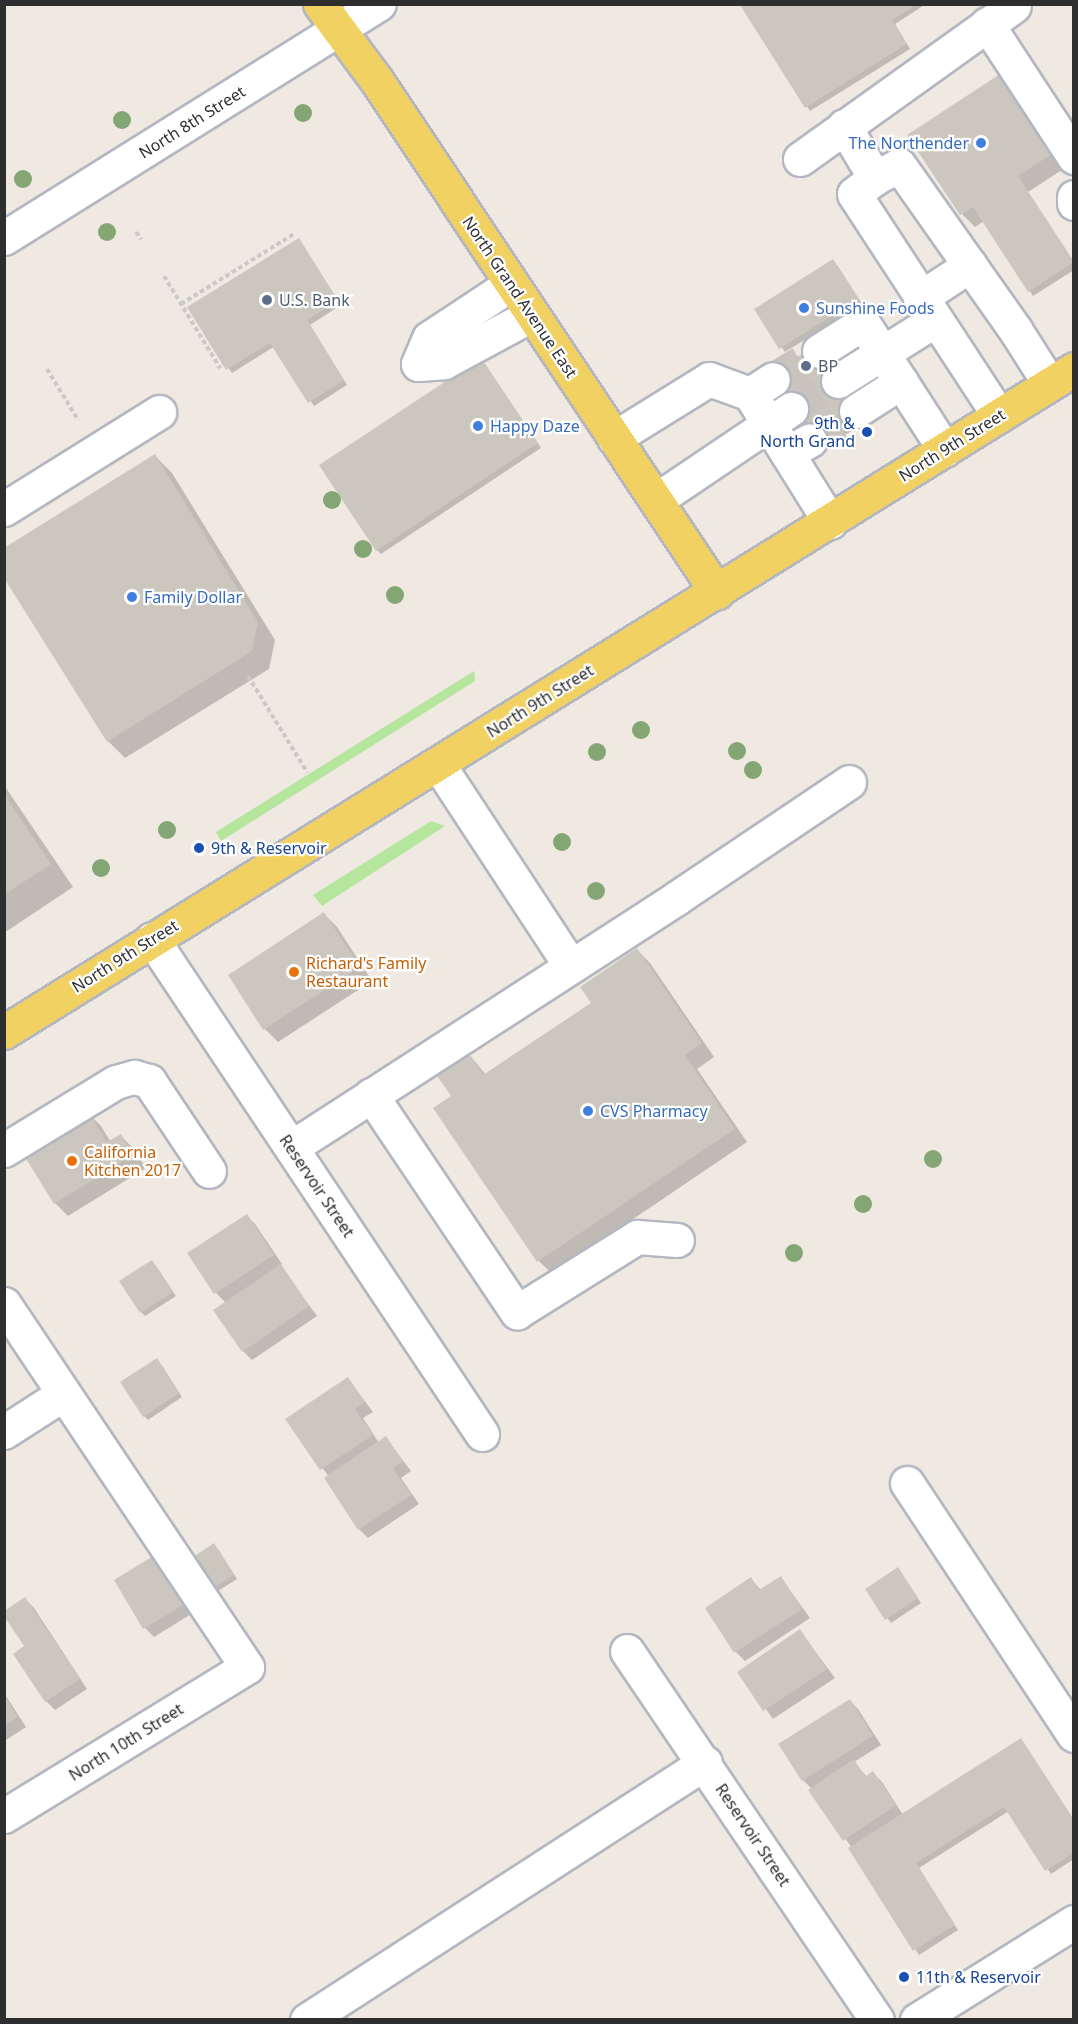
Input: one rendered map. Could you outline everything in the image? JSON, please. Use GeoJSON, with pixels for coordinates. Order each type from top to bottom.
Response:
{"type":"FeatureCollection","features":[{"type":"Feature","properties":{"kind":"main road","name":"North Grand Avenue East"},"geometry":{"type":"LineString","coordinates":[[329,17],[377,81],[717,592]]}},
{"type":"Feature","properties":{"kind":"main road","name":"North 9th Street"},"geometry":{"type":"LineString","coordinates":[[4,1032],[830,522],[1061,376]]}},
{"type":"Feature","properties":{"kind":"street","name":"North 8th Street"},"geometry":{"type":"LineString","coordinates":[[4,238],[329,17],[379,4]]}},
{"type":"Feature","properties":{"kind":"street"},"geometry":{"type":"LineString","coordinates":[[800,159],[1014,5]]}},
{"type":"Feature","properties":{"kind":"street"},"geometry":{"type":"LineString","coordinates":[[987,24],[1074,157]]}},
{"type":"Feature","properties":{"kind":"street"},"geometry":{"type":"LineString","coordinates":[[844,126],[875,178]]}},
{"type":"Feature","properties":{"kind":"street"},"geometry":{"type":"LineString","coordinates":[[999,416],[854,194],[875,178],[898,165],[970,265],[1061,376]]}},
{"type":"Feature","properties":{"kind":"street"},"geometry":{"type":"LineString","coordinates":[[1074,197],[1074,204]]}},
{"type":"Feature","properties":{"kind":"street"},"geometry":{"type":"LineString","coordinates":[[838,381],[882,352],[970,265]]}},
{"type":"Feature","properties":{"kind":"street"},"geometry":{"type":"LineString","coordinates":[[511,284],[429,339],[418,364],[444,362],[531,315]]}},
{"type":"Feature","properties":{"kind":"street"},"geometry":{"type":"LineString","coordinates":[[819,351],[863,323],[945,450]]}},
{"type":"Feature","properties":{"kind":"street"},"geometry":{"type":"LineString","coordinates":[[614,438],[709,379],[761,387],[799,446],[830,522]]}},
{"type":"Feature","properties":{"kind":"street"},"geometry":{"type":"LineString","coordinates":[[856,411],[901,382]]}},
{"type":"Feature","properties":{"kind":"street"},"geometry":{"type":"LineString","coordinates":[[4,509],[159,412]]}},
{"type":"Feature","properties":{"kind":"street"},"geometry":{"type":"LineString","coordinates":[[656,500],[780,416]]}},
{"type":"Feature","properties":{"kind":"street"},"geometry":{"type":"LineString","coordinates":[[438,764],[570,965]]}},
{"type":"Feature","properties":{"kind":"street"},"geometry":{"type":"LineString","coordinates":[[292,1147],[678,897],[849,782]]}},
{"type":"Feature","properties":{"kind":"street","name":"Reservoir Street"},"geometry":{"type":"LineString","coordinates":[[152,939],[482,1434]]}},
{"type":"Feature","properties":{"kind":"street"},"geometry":{"type":"LineString","coordinates":[[4,1150],[116,1082],[134,1077],[149,1081],[209,1171]]}},
{"type":"Feature","properties":{"kind":"street"},"geometry":{"type":"LineString","coordinates":[[371,1095],[517,1312],[637,1237],[677,1240]]}},
{"type":"Feature","properties":{"kind":"street"},"geometry":{"type":"LineString","coordinates":[[4,1304],[63,1394],[4,1432]]}},
{"type":"Feature","properties":{"kind":"street","name":"North 10th Street"},"geometry":{"type":"LineString","coordinates":[[4,1816],[247,1667],[63,1394]]}},
{"type":"Feature","properties":{"kind":"street"},"geometry":{"type":"LineString","coordinates":[[907,1483],[1074,1735]]}},
{"type":"Feature","properties":{"kind":"street","name":"Reservoir Street"},"geometry":{"type":"LineString","coordinates":[[627,1652],[705,1763],[877,2019]]}},
{"type":"Feature","properties":{"kind":"street"},"geometry":{"type":"LineString","coordinates":[[307,2019],[705,1763]]}},
{"type":"Feature","properties":{"kind":"street"},"geometry":{"type":"LineString","coordinates":[[916,2019],[1074,1922]]}},
{"type":"Feature","properties":{"kind":"path"},"geometry":{"type":"LineString","coordinates":[[136,232],[141,239]]}},
{"type":"Feature","properties":{"kind":"path"},"geometry":{"type":"LineString","coordinates":[[181,304],[294,234]]}},
{"type":"Feature","properties":{"kind":"path"},"geometry":{"type":"LineString","coordinates":[[164,276],[220,368]]}},
{"type":"Feature","properties":{"kind":"path"},"geometry":{"type":"LineString","coordinates":[[47,369],[97,451]]}},
{"type":"Feature","properties":{"kind":"path"},"geometry":{"type":"LineString","coordinates":[[248,676],[308,772]]}},
{"type":"Feature","properties":{"kind":"green space"},"geometry":{"type":"Polygon","coordinates":[[[474,671],[475,681],[221,841],[216,832],[474,671]]]}},
{"type":"Feature","properties":{"kind":"green space"},"geometry":{"type":"Polygon","coordinates":[[[431,821],[445,826],[322,906],[313,895],[431,821]]]}},
{"type":"Feature","properties":{"kind":"building"},"geometry":{"type":"Polygon","coordinates":[[[740,5],[916,5],[892,20],[907,44],[805,108],[740,5]]]}},
{"type":"Feature","properties":{"kind":"building"},"geometry":{"type":"Polygon","coordinates":[[[1003,72],[1055,152],[1018,176],[1074,262],[1028,292],[973,207],[960,215],[907,135],[1003,72]]]}},
{"type":"Feature","properties":{"kind":"building"},"geometry":{"type":"Polygon","coordinates":[[[299,238],[338,301],[307,320],[344,380],[308,403],[270,343],[226,370],[187,307],[299,238]]]}},
{"type":"Feature","properties":{"kind":"building"},"geometry":{"type":"Polygon","coordinates":[[[833,259],[859,299],[779,349],[754,309],[833,259]]]}},
{"type":"Feature","properties":{"kind":"building"},"geometry":{"type":"Polygon","coordinates":[[[816,345],[861,419],[815,447],[770,374],[816,345]]]}},
{"type":"Feature","properties":{"kind":"building"},"geometry":{"type":"Polygon","coordinates":[[[481,358],[538,443],[376,551],[319,465],[481,358]]]}},
{"type":"Feature","properties":{"kind":"building"},"geometry":{"type":"Polygon","coordinates":[[[155,454],[258,622],[252,651],[107,742],[4,578],[4,548],[155,454]]]}},
{"type":"Feature","properties":{"kind":"building"},"geometry":{"type":"Polygon","coordinates":[[[4,794],[51,864],[4,895],[4,794]]]}},
{"type":"Feature","properties":{"kind":"building"},"geometry":{"type":"Polygon","coordinates":[[[324,912],[360,967],[263,1030],[228,975],[324,912]]]}},
{"type":"Feature","properties":{"kind":"building"},"geometry":{"type":"Polygon","coordinates":[[[637,948],[702,1043],[685,1055],[735,1129],[537,1262],[433,1108],[451,1096],[431,1067],[463,1045],[483,1075],[591,1003],[580,987],[637,948]]]}},
{"type":"Feature","properties":{"kind":"building"},"geometry":{"type":"Polygon","coordinates":[[[88,1111],[107,1142],[121,1134],[133,1155],[54,1204],[22,1152],[88,1111]]]}},
{"type":"Feature","properties":{"kind":"building"},"geometry":{"type":"Polygon","coordinates":[[[247,1214],[274,1255],[214,1294],[187,1253],[247,1214]]]}},
{"type":"Feature","properties":{"kind":"building"},"geometry":{"type":"Polygon","coordinates":[[[152,1260],[173,1292],[140,1313],[119,1281],[152,1260]]]}},
{"type":"Feature","properties":{"kind":"building"},"geometry":{"type":"Polygon","coordinates":[[[281,1264],[309,1306],[242,1352],[213,1310],[281,1264]]]}},
{"type":"Feature","properties":{"kind":"building"},"geometry":{"type":"Polygon","coordinates":[[[157,1358],[179,1393],[143,1417],[120,1382],[157,1358]]]}},
{"type":"Feature","properties":{"kind":"building"},"geometry":{"type":"Polygon","coordinates":[[[348,1377],[365,1402],[355,1409],[373,1435],[320,1470],[285,1419],[348,1377]]]}},
{"type":"Feature","properties":{"kind":"building"},"geometry":{"type":"Polygon","coordinates":[[[386,1436],[403,1462],[393,1468],[411,1495],[358,1530],[324,1478],[386,1436]]]}},
{"type":"Feature","properties":{"kind":"building"},"geometry":{"type":"Polygon","coordinates":[[[214,1543],[234,1575],[213,1588],[193,1557],[214,1543]]]}},
{"type":"Feature","properties":{"kind":"building"},"geometry":{"type":"Polygon","coordinates":[[[158,1553],[188,1602],[143,1629],[114,1580],[158,1553]]]}},
{"type":"Feature","properties":{"kind":"building"},"geometry":{"type":"Polygon","coordinates":[[[898,1567],[918,1598],[885,1620],[865,1589],[898,1567]]]}},
{"type":"Feature","properties":{"kind":"building"},"geometry":{"type":"Polygon","coordinates":[[[781,1576],[802,1609],[734,1653],[705,1608],[751,1577],[759,1590],[781,1576]]]}},
{"type":"Feature","properties":{"kind":"building"},"geometry":{"type":"Polygon","coordinates":[[[25,1597],[80,1679],[45,1702],[13,1654],[24,1646],[4,1616],[4,1611],[25,1597]]]}},
{"type":"Feature","properties":{"kind":"building"},"geometry":{"type":"Polygon","coordinates":[[[800,1629],[827,1669],[763,1711],[737,1672],[800,1629]]]}},
{"type":"Feature","properties":{"kind":"building"},"geometry":{"type":"Polygon","coordinates":[[[4,1696],[18,1717],[4,1726],[4,1696]]]}},
{"type":"Feature","properties":{"kind":"building"},"geometry":{"type":"Polygon","coordinates":[[[850,1699],[873,1736],[802,1781],[778,1744],[850,1699]]]}},
{"type":"Feature","properties":{"kind":"building"},"geometry":{"type":"Polygon","coordinates":[[[1021,1738],[1074,1820],[1074,1853],[1045,1871],[1004,1807],[916,1863],[955,1925],[913,1951],[848,1848],[1021,1738]]]}},
{"type":"Feature","properties":{"kind":"building"},"geometry":{"type":"Polygon","coordinates":[[[854,1759],[865,1777],[873,1771],[896,1805],[843,1841],[808,1790],[854,1759]]]}},
{"type":"Feature","properties":{"kind":"tunnel"},"geometry":{"type":"LineString","coordinates":[[773,379],[819,351]]}},
{"type":"Feature","properties":{"kind":"tunnel"},"geometry":{"type":"LineString","coordinates":[[791,409],[838,381]]}},
{"type":"Feature","properties":{"kind":"tunnel"},"geometry":{"type":"LineString","coordinates":[[810,440],[856,411]]}},
{"type":"Feature","properties":{"kind":"place","name":"The Northender"},"geometry":{"type":"Point","coordinates":[981,143]}},
{"type":"Feature","properties":{"kind":"place","name":"U.S. Bank"},"geometry":{"type":"Point","coordinates":[267,300]}},
{"type":"Feature","properties":{"kind":"place","name":"Sunshine Foods"},"geometry":{"type":"Point","coordinates":[804,308]}},
{"type":"Feature","properties":{"kind":"place","name":"BP"},"geometry":{"type":"Point","coordinates":[806,366]}},
{"type":"Feature","properties":{"kind":"place","name":"Happy Daze"},"geometry":{"type":"Point","coordinates":[478,426]}},
{"type":"Feature","properties":{"kind":"place","name":"9th & North Grand"},"geometry":{"type":"Point","coordinates":[867,432]}},
{"type":"Feature","properties":{"kind":"place","name":"Family Dollar"},"geometry":{"type":"Point","coordinates":[132,597]}},
{"type":"Feature","properties":{"kind":"place","name":"9th & Reservoir"},"geometry":{"type":"Point","coordinates":[199,848]}},
{"type":"Feature","properties":{"kind":"place","name":"Richard's Family Restaurant"},"geometry":{"type":"Point","coordinates":[294,972]}},
{"type":"Feature","properties":{"kind":"place","name":"CVS Pharmacy"},"geometry":{"type":"Point","coordinates":[588,1111]}},
{"type":"Feature","properties":{"kind":"place","name":"California Kitchen 2017"},"geometry":{"type":"Point","coordinates":[72,1161]}},
{"type":"Feature","properties":{"kind":"place","name":"11th & Reservoir"},"geometry":{"type":"Point","coordinates":[904,1977]}}]}
